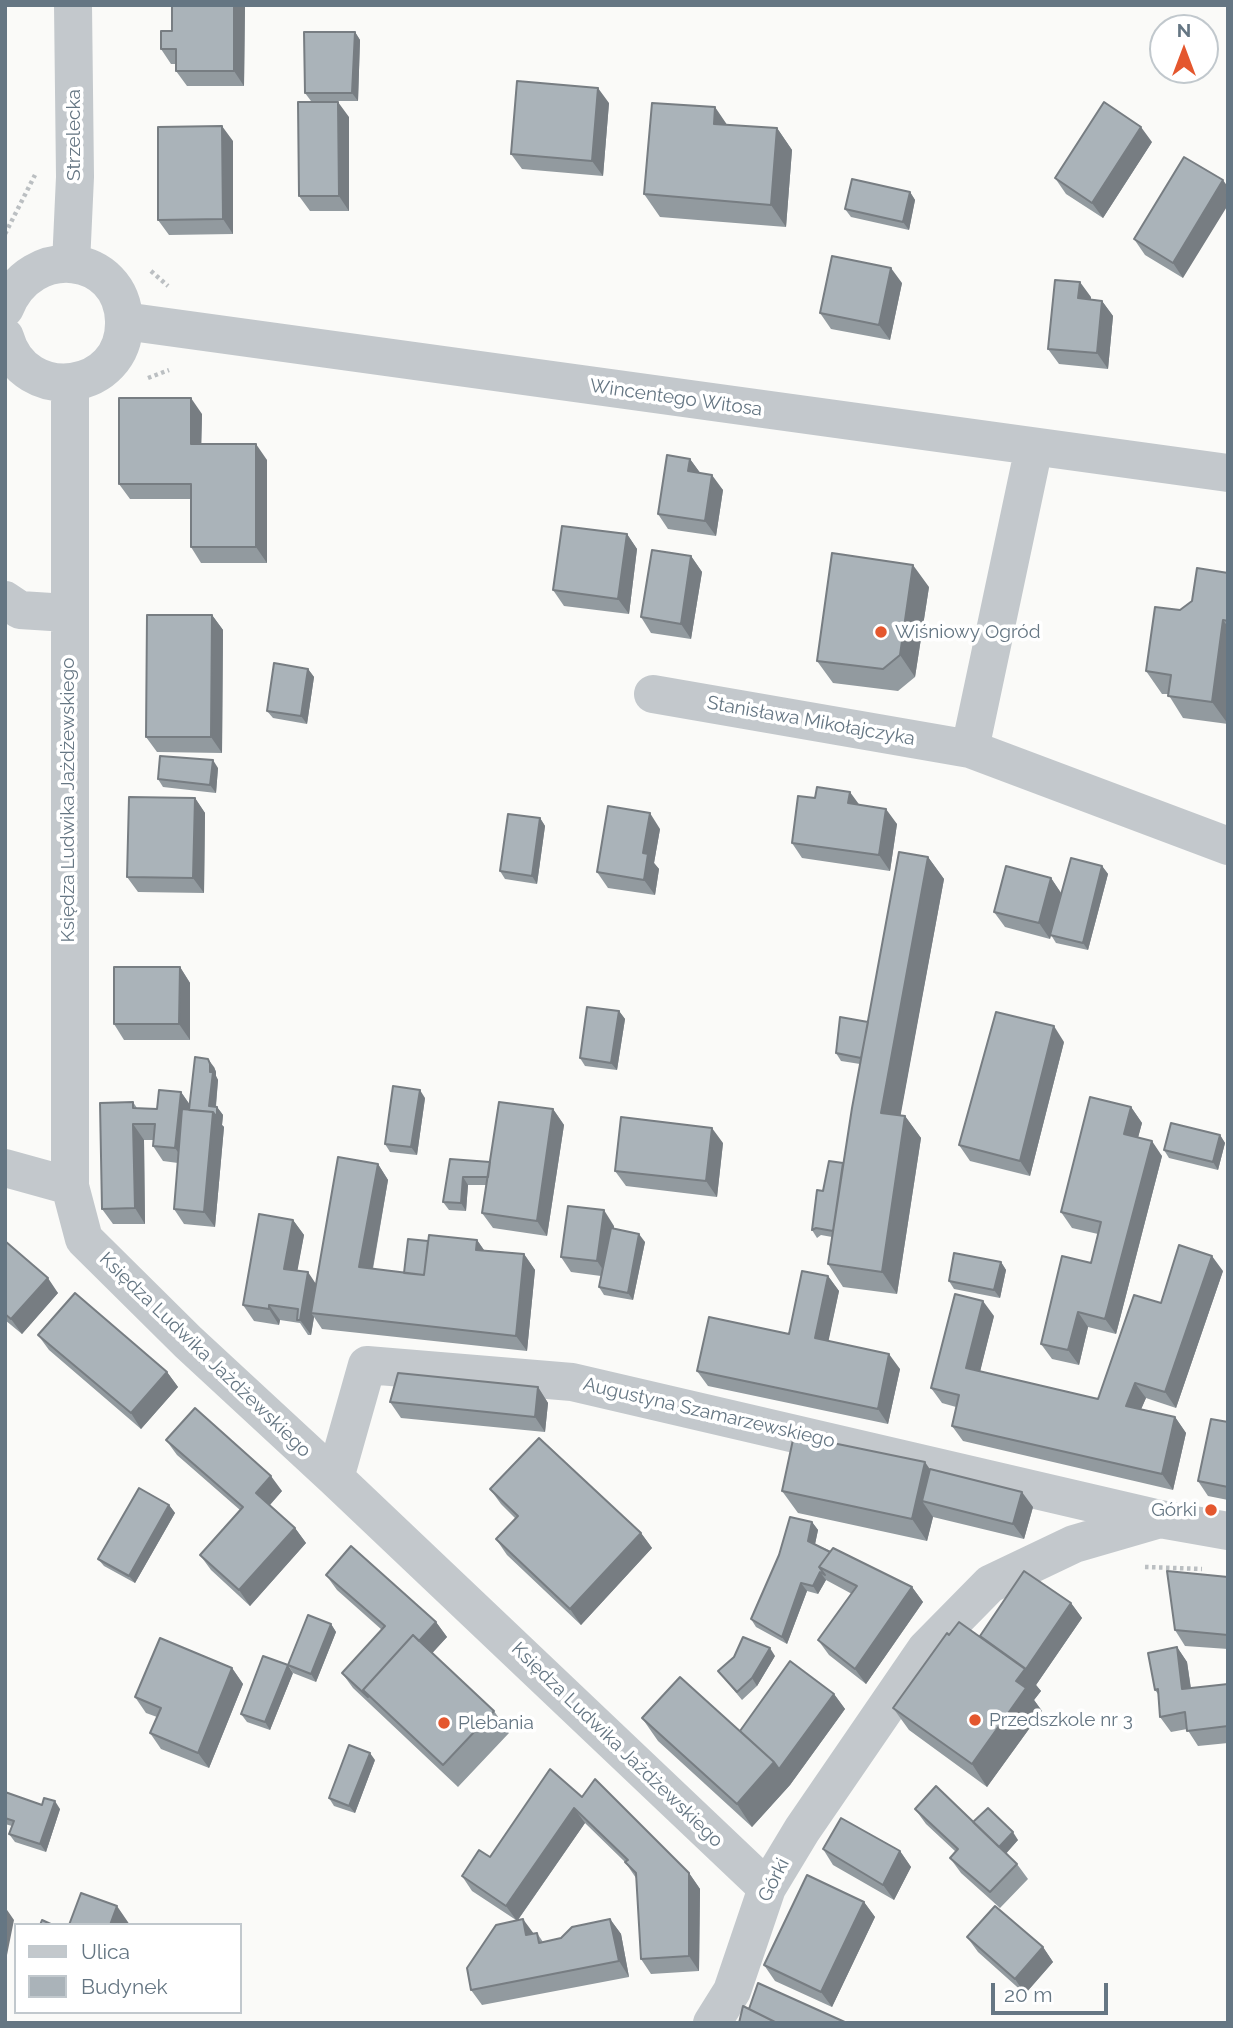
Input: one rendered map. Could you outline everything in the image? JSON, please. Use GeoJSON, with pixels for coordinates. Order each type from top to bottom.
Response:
{"type":"FeatureCollection","features":[{"type":"Feature","properties":{"kind":"street","name":"Strzelecka"},"geometry":{"type":"LineString","coordinates":[[71,264],[75,177],[73,5]]}},
{"type":"Feature","properties":{"kind":"street"},"geometry":{"type":"LineString","coordinates":[[5,308],[22,279],[53,264],[71,264],[87,268],[108,283],[121,305],[124,321],[122,340],[114,356],[87,379],[70,383],[51,382],[33,375],[18,363],[5,337]]}},
{"type":"Feature","properties":{"kind":"street","name":"Wincentego Witosa"},"geometry":{"type":"LineString","coordinates":[[124,321],[1228,473]]}},
{"type":"Feature","properties":{"kind":"street","name":"Księdza Ludwika Jażdżewskiego"},"geometry":{"type":"LineString","coordinates":[[70,383],[67,613],[70,1186],[84,1239],[188,1342],[766,1888]]}},
{"type":"Feature","properties":{"kind":"street"},"geometry":{"type":"LineString","coordinates":[[970,749],[1034,447]]}},
{"type":"Feature","properties":{"kind":"street"},"geometry":{"type":"LineString","coordinates":[[5,600],[20,610],[67,613]]}},
{"type":"Feature","properties":{"kind":"street","name":"Stanisława Mikołajczyka"},"geometry":{"type":"LineString","coordinates":[[653,694],[970,749],[1228,846]]}},
{"type":"Feature","properties":{"kind":"street"},"geometry":{"type":"LineString","coordinates":[[5,1168],[70,1186]]}},
{"type":"Feature","properties":{"kind":"street","name":"Augustyna Szamarzewskiego"},"geometry":{"type":"LineString","coordinates":[[335,1478],[368,1365],[572,1382],[1160,1518]]}},
{"type":"Feature","properties":{"kind":"street","name":"Górki"},"geometry":{"type":"LineString","coordinates":[[712,2023],[732,1991],[766,1888],[802,1830],[926,1649],[990,1584],[1074,1544],[1160,1518],[1228,1531]]}},
{"type":"Feature","properties":{"kind":"path"},"geometry":{"type":"LineString","coordinates":[[5,234],[35,175]]}},
{"type":"Feature","properties":{"kind":"path"},"geometry":{"type":"LineString","coordinates":[[144,379],[167,370],[181,372]]}},
{"type":"Feature","properties":{"kind":"path"},"geometry":{"type":"LineString","coordinates":[[1136,1567],[1212,1570]]}},
{"type":"Feature","properties":{"kind":"building"},"geometry":{"type":"Polygon","coordinates":[[[172,5],[234,5],[234,71],[176,71],[176,49],[161,49],[161,31],[172,31],[172,5]]]}},
{"type":"Feature","properties":{"kind":"building"},"geometry":{"type":"Polygon","coordinates":[[[304,32],[355,32],[352,93],[305,93],[304,32]]]}},
{"type":"Feature","properties":{"kind":"building"},"geometry":{"type":"Polygon","coordinates":[[[517,81],[598,88],[592,161],[511,154],[517,81]]]}},
{"type":"Feature","properties":{"kind":"building"},"geometry":{"type":"Polygon","coordinates":[[[298,102],[338,102],[339,196],[299,196],[298,102]]]}},
{"type":"Feature","properties":{"kind":"building"},"geometry":{"type":"Polygon","coordinates":[[[1104,102],[1141,127],[1092,203],[1055,178],[1104,102]]]}},
{"type":"Feature","properties":{"kind":"building"},"geometry":{"type":"Polygon","coordinates":[[[652,103],[715,107],[714,124],[777,128],[771,205],[644,194],[652,103]]]}},
{"type":"Feature","properties":{"kind":"building"},"geometry":{"type":"Polygon","coordinates":[[[222,126],[223,219],[158,220],[158,127],[222,126]]]}},
{"type":"Feature","properties":{"kind":"building"},"geometry":{"type":"Polygon","coordinates":[[[1184,157],[1223,180],[1173,263],[1134,239],[1184,157]]]}},
{"type":"Feature","properties":{"kind":"building"},"geometry":{"type":"Polygon","coordinates":[[[852,179],[910,192],[903,222],[845,209],[852,179]]]}},
{"type":"Feature","properties":{"kind":"building"},"geometry":{"type":"Polygon","coordinates":[[[832,256],[891,268],[879,325],[820,313],[832,256]]]}},
{"type":"Feature","properties":{"kind":"building"},"geometry":{"type":"Polygon","coordinates":[[[1055,280],[1080,282],[1078,298],[1102,301],[1097,353],[1048,349],[1055,280]]]}},
{"type":"Feature","properties":{"kind":"building"},"geometry":{"type":"Polygon","coordinates":[[[119,398],[191,398],[191,444],[256,444],[256,547],[191,547],[191,484],[119,484],[119,398]]]}},
{"type":"Feature","properties":{"kind":"building"},"geometry":{"type":"Polygon","coordinates":[[[667,455],[690,459],[688,471],[712,475],[705,521],[658,514],[667,455]]]}},
{"type":"Feature","properties":{"kind":"building"},"geometry":{"type":"Polygon","coordinates":[[[562,526],[627,534],[618,599],[553,590],[562,526]]]}},
{"type":"Feature","properties":{"kind":"building"},"geometry":{"type":"Polygon","coordinates":[[[652,550],[691,556],[681,624],[641,617],[652,550]]]}},
{"type":"Feature","properties":{"kind":"building","name":"Wiśniowy Ogród"},"geometry":{"type":"Polygon","coordinates":[[[832,553],[913,565],[900,655],[883,669],[817,661],[832,553]]]}},
{"type":"Feature","properties":{"kind":"building"},"geometry":{"type":"Polygon","coordinates":[[[1197,568],[1228,573],[1228,621],[1223,620],[1212,702],[1168,696],[1171,675],[1146,671],[1155,607],[1180,610],[1192,601],[1197,568]]]}},
{"type":"Feature","properties":{"kind":"building"},"geometry":{"type":"Polygon","coordinates":[[[147,615],[212,615],[211,737],[146,737],[147,615]]]}},
{"type":"Feature","properties":{"kind":"building"},"geometry":{"type":"Polygon","coordinates":[[[274,663],[308,669],[301,716],[267,711],[274,663]]]}},
{"type":"Feature","properties":{"kind":"building"},"geometry":{"type":"Polygon","coordinates":[[[160,756],[213,760],[210,785],[158,779],[160,756]]]}},
{"type":"Feature","properties":{"kind":"building"},"geometry":{"type":"Polygon","coordinates":[[[817,787],[850,792],[848,803],[886,809],[879,855],[792,843],[798,796],[815,798],[817,787]]]}},
{"type":"Feature","properties":{"kind":"building"},"geometry":{"type":"Polygon","coordinates":[[[129,797],[195,798],[193,878],[127,877],[129,797]]]}},
{"type":"Feature","properties":{"kind":"building"},"geometry":{"type":"Polygon","coordinates":[[[608,806],[650,813],[643,853],[648,854],[644,880],[597,872],[608,806]]]}},
{"type":"Feature","properties":{"kind":"building"},"geometry":{"type":"Polygon","coordinates":[[[508,814],[540,818],[532,876],[500,871],[508,814]]]}},
{"type":"Feature","properties":{"kind":"building"},"geometry":{"type":"Polygon","coordinates":[[[899,852],[928,857],[881,1113],[905,1116],[882,1272],[828,1264],[852,1108],[899,852]]]}},
{"type":"Feature","properties":{"kind":"building"},"geometry":{"type":"Polygon","coordinates":[[[1071,858],[1102,866],[1083,943],[1050,935],[1071,858]]]}},
{"type":"Feature","properties":{"kind":"building"},"geometry":{"type":"Polygon","coordinates":[[[1006,866],[1051,878],[1039,923],[994,912],[1006,866]]]}},
{"type":"Feature","properties":{"kind":"building"},"geometry":{"type":"Polygon","coordinates":[[[114,967],[180,967],[179,1024],[114,1024],[114,967]]]}},
{"type":"Feature","properties":{"kind":"building"},"geometry":{"type":"Polygon","coordinates":[[[587,1007],[619,1011],[611,1063],[580,1058],[587,1007]]]}},
{"type":"Feature","properties":{"kind":"building"},"geometry":{"type":"Polygon","coordinates":[[[996,1012],[1054,1026],[1020,1161],[959,1145],[996,1012]]]}},
{"type":"Feature","properties":{"kind":"building"},"geometry":{"type":"Polygon","coordinates":[[[840,1017],[868,1022],[861,1058],[836,1053],[840,1017]]]}},
{"type":"Feature","properties":{"kind":"building"},"geometry":{"type":"Polygon","coordinates":[[[195,1057],[208,1059],[210,1072],[213,1072],[209,1106],[217,1107],[217,1117],[213,1112],[189,1110],[195,1057]]]}},
{"type":"Feature","properties":{"kind":"building"},"geometry":{"type":"Polygon","coordinates":[[[393,1086],[420,1090],[411,1147],[385,1144],[393,1086]]]}},
{"type":"Feature","properties":{"kind":"building"},"geometry":{"type":"Polygon","coordinates":[[[159,1090],[181,1092],[175,1148],[153,1146],[155,1124],[133,1124],[135,1208],[102,1209],[100,1103],[133,1102],[133,1108],[157,1109],[159,1090]]]}},
{"type":"Feature","properties":{"kind":"building"},"geometry":{"type":"Polygon","coordinates":[[[1090,1097],[1131,1107],[1124,1134],[1152,1141],[1105,1319],[1078,1312],[1068,1350],[1041,1344],[1062,1256],[1091,1263],[1101,1222],[1061,1212],[1090,1097]]]}},
{"type":"Feature","properties":{"kind":"building"},"geometry":{"type":"Polygon","coordinates":[[[499,1102],[553,1109],[537,1221],[482,1213],[499,1102]]]}},
{"type":"Feature","properties":{"kind":"building"},"geometry":{"type":"Polygon","coordinates":[[[182,1109],[213,1112],[204,1212],[174,1209],[182,1109]]]}},
{"type":"Feature","properties":{"kind":"building"},"geometry":{"type":"Polygon","coordinates":[[[621,1117],[712,1128],[706,1181],[615,1171],[621,1117]]]}},
{"type":"Feature","properties":{"kind":"building"},"geometry":{"type":"Polygon","coordinates":[[[1171,1123],[1220,1135],[1213,1162],[1164,1150],[1171,1123]]]}},
{"type":"Feature","properties":{"kind":"building"},"geometry":{"type":"Polygon","coordinates":[[[338,1157],[378,1164],[359,1267],[424,1275],[429,1235],[477,1240],[476,1250],[524,1254],[516,1336],[311,1313],[338,1157]]]}},
{"type":"Feature","properties":{"kind":"building"},"geometry":{"type":"Polygon","coordinates":[[[450,1159],[490,1162],[488,1177],[463,1177],[461,1203],[443,1202],[450,1159]]]}},
{"type":"Feature","properties":{"kind":"building"},"geometry":{"type":"Polygon","coordinates":[[[829,1161],[843,1163],[833,1231],[816,1228],[812,1230],[817,1190],[823,1191],[829,1161]]]}},
{"type":"Feature","properties":{"kind":"building"},"geometry":{"type":"Polygon","coordinates":[[[568,1206],[604,1210],[597,1261],[561,1257],[568,1206]]]}},
{"type":"Feature","properties":{"kind":"building"},"geometry":{"type":"Polygon","coordinates":[[[259,1214],[293,1220],[284,1269],[308,1272],[300,1320],[297,1320],[298,1309],[269,1305],[269,1309],[243,1305],[259,1214]]]}},
{"type":"Feature","properties":{"kind":"building"},"geometry":{"type":"Polygon","coordinates":[[[611,1228],[639,1234],[628,1293],[599,1287],[611,1228]]]}},
{"type":"Feature","properties":{"kind":"building"},"geometry":{"type":"Polygon","coordinates":[[[408,1239],[428,1241],[424,1275],[404,1273],[408,1239]]]}},
{"type":"Feature","properties":{"kind":"building"},"geometry":{"type":"Polygon","coordinates":[[[5,1241],[48,1278],[11,1319],[5,1314],[5,1241]]]}},
{"type":"Feature","properties":{"kind":"building"},"geometry":{"type":"Polygon","coordinates":[[[1179,1245],[1212,1256],[1165,1392],[1135,1383],[1126,1406],[1175,1417],[1162,1474],[952,1426],[959,1395],[931,1388],[955,1294],[983,1301],[966,1368],[1098,1399],[1134,1295],[1161,1303],[1179,1245]]]}},
{"type":"Feature","properties":{"kind":"building"},"geometry":{"type":"Polygon","coordinates":[[[954,1253],[1001,1262],[994,1290],[949,1281],[954,1253]]]}},
{"type":"Feature","properties":{"kind":"building"},"geometry":{"type":"Polygon","coordinates":[[[802,1271],[828,1276],[815,1338],[889,1354],[878,1409],[697,1371],[709,1317],[789,1334],[802,1271]]]}},
{"type":"Feature","properties":{"kind":"building"},"geometry":{"type":"Polygon","coordinates":[[[75,1293],[167,1372],[131,1413],[38,1335],[75,1293]]]}},
{"type":"Feature","properties":{"kind":"building"},"geometry":{"type":"Polygon","coordinates":[[[398,1373],[538,1387],[535,1417],[390,1402],[398,1373]]]}},
{"type":"Feature","properties":{"kind":"building"},"geometry":{"type":"Polygon","coordinates":[[[195,1408],[271,1476],[256,1493],[295,1528],[239,1590],[200,1555],[243,1507],[166,1440],[195,1408]]]}},
{"type":"Feature","properties":{"kind":"building"},"geometry":{"type":"Polygon","coordinates":[[[1211,1419],[1228,1422],[1228,1487],[1198,1481],[1211,1419]]]}},
{"type":"Feature","properties":{"kind":"building"},"geometry":{"type":"Polygon","coordinates":[[[794,1435],[925,1462],[912,1519],[782,1491],[794,1435]]]}},
{"type":"Feature","properties":{"kind":"building"},"geometry":{"type":"Polygon","coordinates":[[[539,1438],[641,1533],[570,1609],[496,1539],[518,1516],[490,1489],[539,1438]]]}},
{"type":"Feature","properties":{"kind":"building"},"geometry":{"type":"Polygon","coordinates":[[[930,1469],[1022,1492],[1013,1524],[922,1501],[930,1469]]]}},
{"type":"Feature","properties":{"kind":"building"},"geometry":{"type":"Polygon","coordinates":[[[139,1488],[169,1505],[129,1576],[98,1559],[139,1488]]]}},
{"type":"Feature","properties":{"kind":"building"},"geometry":{"type":"Polygon","coordinates":[[[790,1517],[812,1522],[808,1541],[830,1552],[819,1567],[825,1575],[820,1572],[813,1586],[801,1583],[782,1637],[751,1619],[779,1555],[790,1517]]]}},
{"type":"Feature","properties":{"kind":"building"},"geometry":{"type":"Polygon","coordinates":[[[351,1546],[436,1622],[419,1641],[413,1635],[363,1690],[368,1697],[342,1673],[385,1626],[326,1575],[351,1546]]]}},
{"type":"Feature","properties":{"kind":"building"},"geometry":{"type":"Polygon","coordinates":[[[833,1548],[912,1587],[855,1669],[818,1640],[857,1586],[819,1567],[833,1548]]]}},
{"type":"Feature","properties":{"kind":"building"},"geometry":{"type":"Polygon","coordinates":[[[1024,1571],[1071,1603],[1026,1669],[980,1636],[1024,1571]]]}},
{"type":"Feature","properties":{"kind":"building"},"geometry":{"type":"Polygon","coordinates":[[[1167,1571],[1228,1577],[1228,1635],[1175,1630],[1167,1571]]]}},
{"type":"Feature","properties":{"kind":"building"},"geometry":{"type":"Polygon","coordinates":[[[308,1615],[331,1624],[311,1674],[288,1665],[308,1615]]]}},
{"type":"Feature","properties":{"kind":"building","name":"Przedszkole nr 3"},"geometry":{"type":"Polygon","coordinates":[[[959,1622],[1025,1669],[1016,1681],[1026,1688],[972,1764],[893,1708],[947,1633],[949,1635],[959,1622]]]}},
{"type":"Feature","properties":{"kind":"building","name":"Plebania"},"geometry":{"type":"Polygon","coordinates":[[[413,1635],[494,1711],[443,1765],[363,1690],[413,1635]]]}},
{"type":"Feature","properties":{"kind":"building"},"geometry":{"type":"Polygon","coordinates":[[[743,1637],[770,1648],[752,1678],[737,1692],[718,1671],[734,1657],[743,1637]]]}},
{"type":"Feature","properties":{"kind":"building"},"geometry":{"type":"Polygon","coordinates":[[[160,1638],[232,1668],[198,1753],[150,1733],[161,1708],[135,1697],[160,1638]]]}},
{"type":"Feature","properties":{"kind":"building"},"geometry":{"type":"Polygon","coordinates":[[[1177,1647],[1182,1689],[1228,1684],[1228,1726],[1187,1731],[1185,1712],[1160,1717],[1158,1689],[1155,1690],[1148,1653],[1177,1647]]]}},
{"type":"Feature","properties":{"kind":"building"},"geometry":{"type":"Polygon","coordinates":[[[263,1656],[288,1665],[265,1722],[241,1714],[263,1656]]]}},
{"type":"Feature","properties":{"kind":"building"},"geometry":{"type":"Polygon","coordinates":[[[790,1661],[834,1694],[779,1769],[740,1731],[790,1661]]]}},
{"type":"Feature","properties":{"kind":"building"},"geometry":{"type":"Polygon","coordinates":[[[680,1677],[774,1762],[737,1804],[642,1718],[680,1677]]]}},
{"type":"Feature","properties":{"kind":"building"},"geometry":{"type":"Polygon","coordinates":[[[349,1745],[370,1753],[349,1806],[329,1798],[349,1745]]]}},
{"type":"Feature","properties":{"kind":"building"},"geometry":{"type":"Polygon","coordinates":[[[550,1769],[582,1797],[595,1779],[689,1873],[689,1956],[641,1959],[636,1873],[625,1862],[628,1860],[574,1808],[506,1906],[462,1876],[479,1850],[490,1857],[550,1769]]]}},
{"type":"Feature","properties":{"kind":"building"},"geometry":{"type":"Polygon","coordinates":[[[936,1786],[1017,1864],[990,1892],[950,1858],[958,1849],[915,1809],[936,1786]]]}},
{"type":"Feature","properties":{"kind":"building"},"geometry":{"type":"Polygon","coordinates":[[[5,1792],[42,1805],[44,1798],[55,1801],[40,1844],[9,1834],[14,1821],[5,1818],[5,1792]]]}},
{"type":"Feature","properties":{"kind":"building"},"geometry":{"type":"Polygon","coordinates":[[[988,1808],[1013,1832],[999,1847],[973,1822],[988,1808]]]}},
{"type":"Feature","properties":{"kind":"building"},"geometry":{"type":"Polygon","coordinates":[[[841,1818],[900,1851],[883,1885],[823,1849],[841,1818]]]}},
{"type":"Feature","properties":{"kind":"building"},"geometry":{"type":"Polygon","coordinates":[[[807,1875],[864,1902],[821,1992],[764,1965],[807,1875]]]}},
{"type":"Feature","properties":{"kind":"building"},"geometry":{"type":"Polygon","coordinates":[[[81,1893],[117,1906],[111,1923],[70,1923],[81,1893]]]}},
{"type":"Feature","properties":{"kind":"building"},"geometry":{"type":"Polygon","coordinates":[[[995,1906],[1043,1947],[1015,1979],[967,1937],[995,1906]]]}},
{"type":"Feature","properties":{"kind":"building"},"geometry":{"type":"Polygon","coordinates":[[[523,1919],[526,1935],[537,1933],[539,1943],[561,1938],[572,1927],[610,1919],[619,1961],[471,1990],[467,1968],[496,1925],[523,1919]]]}},
{"type":"Feature","properties":{"kind":"building"},"geometry":{"type":"Polygon","coordinates":[[[758,1983],[847,2023],[777,2023],[749,2009],[758,1983]]]}},
{"type":"Feature","properties":{"kind":"building"},"geometry":{"type":"Polygon","coordinates":[[[743,2006],[777,2023],[739,2023],[743,2006]]]}},
{"type":"Feature","properties":{"kind":"place","name":"Wiśniowy Ogród"},"geometry":{"type":"Point","coordinates":[881,632]}},
{"type":"Feature","properties":{"kind":"place","name":"Górki"},"geometry":{"type":"Point","coordinates":[1211,1510]}},
{"type":"Feature","properties":{"kind":"place","name":"Przedszkole nr 3"},"geometry":{"type":"Point","coordinates":[975,1720]}},
{"type":"Feature","properties":{"kind":"place","name":"Plebania"},"geometry":{"type":"Point","coordinates":[444,1723]}}]}
